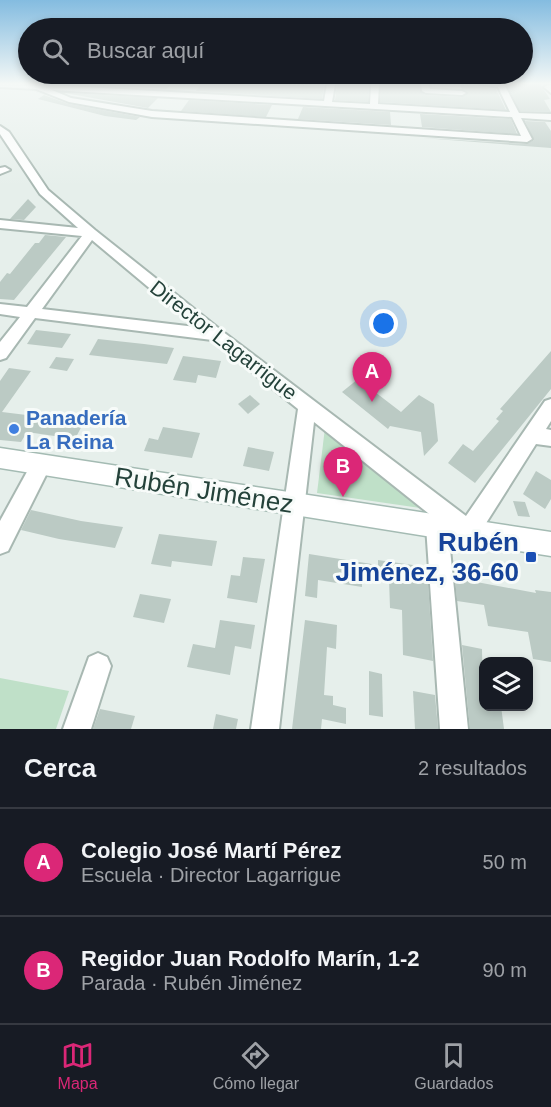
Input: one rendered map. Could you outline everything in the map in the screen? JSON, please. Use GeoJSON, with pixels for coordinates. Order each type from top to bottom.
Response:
{"type":"FeatureCollection","features":[{"type":"Feature","properties":{"kind":"main road","name":"Rubén Jiménez"},"geometry":{"type":"LineString","coordinates":[[0,458],[551,544]]}},
{"type":"Feature","properties":{"kind":"street"},"geometry":{"type":"LineString","coordinates":[[212,118],[527,139],[517,118]]}},
{"type":"Feature","properties":{"kind":"street"},"geometry":{"type":"LineString","coordinates":[[271,122],[272,118]]}},
{"type":"Feature","properties":{"kind":"street"},"geometry":{"type":"LineString","coordinates":[[396,118],[397,130]]}},
{"type":"Feature","properties":{"kind":"street","name":"Director Lagarrigue"},"geometry":{"type":"LineString","coordinates":[[2,133],[44,192],[91,233],[216,335],[468,531]]}},
{"type":"Feature","properties":{"kind":"street"},"geometry":{"type":"LineString","coordinates":[[0,224],[91,233]]}},
{"type":"Feature","properties":{"kind":"street"},"geometry":{"type":"LineString","coordinates":[[0,354],[91,233]]}},
{"type":"Feature","properties":{"kind":"street"},"geometry":{"type":"LineString","coordinates":[[0,309],[216,335]]}},
{"type":"Feature","properties":{"kind":"street"},"geometry":{"type":"LineString","coordinates":[[265,729],[307,405]]}},
{"type":"Feature","properties":{"kind":"street"},"geometry":{"type":"LineString","coordinates":[[468,531],[541,437],[551,406]]}},
{"type":"Feature","properties":{"kind":"street"},"geometry":{"type":"LineString","coordinates":[[0,543],[41,465]]}},
{"type":"Feature","properties":{"kind":"street"},"geometry":{"type":"LineString","coordinates":[[437,526],[454,729]]}},
{"type":"Feature","properties":{"kind":"street"},"geometry":{"type":"LineString","coordinates":[[76,729],[98,666]]}},
{"type":"Feature","properties":{"kind":"green space"},"geometry":{"type":"Polygon","coordinates":[[[325,428],[427,509],[317,493],[325,428]]]}},
{"type":"Feature","properties":{"kind":"green space"},"geometry":{"type":"Polygon","coordinates":[[[0,678],[69,691],[56,729],[0,729],[0,678]]]}},
{"type":"Feature","properties":{"kind":"building"},"geometry":{"type":"Polygon","coordinates":[[[390,118],[391,125],[298,119],[390,118]]]}},
{"type":"Feature","properties":{"kind":"building"},"geometry":{"type":"Polygon","coordinates":[[[421,118],[511,119],[517,134],[422,127],[421,118]]]}},
{"type":"Feature","properties":{"kind":"building"},"geometry":{"type":"Polygon","coordinates":[[[525,121],[545,122],[551,131],[551,148],[423,138],[527,144],[534,140],[525,121]]]}},
{"type":"Feature","properties":{"kind":"building"},"geometry":{"type":"Polygon","coordinates":[[[28,199],[36,207],[24,220],[10,219],[28,199]]]}},
{"type":"Feature","properties":{"kind":"building"},"geometry":{"type":"Polygon","coordinates":[[[45,235],[66,237],[14,300],[0,299],[0,282],[45,235]]]}},
{"type":"Feature","properties":{"kind":"building"},"geometry":{"type":"Polygon","coordinates":[[[36,330],[71,334],[62,348],[27,344],[36,330]]]}},
{"type":"Feature","properties":{"kind":"building"},"geometry":{"type":"Polygon","coordinates":[[[98,339],[174,348],[167,364],[89,355],[98,339]]]}},
{"type":"Feature","properties":{"kind":"building"},"geometry":{"type":"Polygon","coordinates":[[[551,351],[551,389],[475,483],[448,463],[463,444],[473,451],[499,421],[496,419],[503,411],[500,409],[551,351]]]}},
{"type":"Feature","properties":{"kind":"building"},"geometry":{"type":"Polygon","coordinates":[[[183,356],[221,361],[216,378],[198,375],[196,383],[173,380],[183,356]]]}},
{"type":"Feature","properties":{"kind":"building"},"geometry":{"type":"Polygon","coordinates":[[[56,357],[74,359],[67,371],[49,368],[56,357]]]}},
{"type":"Feature","properties":{"kind":"building"},"geometry":{"type":"Polygon","coordinates":[[[9,368],[31,371],[2,412],[51,418],[53,413],[86,418],[75,439],[27,432],[21,442],[0,440],[0,381],[9,368]]]}},
{"type":"Feature","properties":{"kind":"building"},"geometry":{"type":"Polygon","coordinates":[[[358,379],[401,412],[419,395],[434,404],[438,441],[424,456],[421,432],[390,426],[388,429],[342,392],[358,379]]]}},
{"type":"Feature","properties":{"kind":"building"},"geometry":{"type":"Polygon","coordinates":[[[250,395],[260,404],[248,414],[238,404],[250,395]]]}},
{"type":"Feature","properties":{"kind":"building"},"geometry":{"type":"Polygon","coordinates":[[[163,427],[200,433],[192,458],[144,451],[149,438],[158,440],[163,427]]]}},
{"type":"Feature","properties":{"kind":"building"},"geometry":{"type":"Polygon","coordinates":[[[248,447],[274,452],[269,471],[243,466],[248,447]]]}},
{"type":"Feature","properties":{"kind":"building"},"geometry":{"type":"Polygon","coordinates":[[[536,471],[551,480],[551,499],[545,509],[523,494],[536,471]]]}},
{"type":"Feature","properties":{"kind":"building"},"geometry":{"type":"Polygon","coordinates":[[[513,501],[525,502],[530,517],[518,516],[513,501]]]}},
{"type":"Feature","properties":{"kind":"building"},"geometry":{"type":"Polygon","coordinates":[[[31,510],[123,527],[115,548],[59,539],[21,530],[31,510]]]}},
{"type":"Feature","properties":{"kind":"building"},"geometry":{"type":"Polygon","coordinates":[[[159,534],[217,541],[212,566],[172,561],[171,567],[151,564],[159,534]]]}},
{"type":"Feature","properties":{"kind":"building"},"geometry":{"type":"Polygon","coordinates":[[[309,554],[378,565],[378,560],[427,567],[433,661],[403,655],[402,610],[390,608],[389,579],[362,575],[362,587],[318,580],[317,598],[305,596],[309,554]]]}},
{"type":"Feature","properties":{"kind":"building"},"geometry":{"type":"Polygon","coordinates":[[[243,557],[265,559],[257,603],[227,598],[231,575],[240,576],[243,557]]]}},
{"type":"Feature","properties":{"kind":"building"},"geometry":{"type":"Polygon","coordinates":[[[455,578],[536,593],[535,590],[551,592],[551,662],[533,659],[528,632],[488,626],[484,605],[457,601],[455,578]]]}},
{"type":"Feature","properties":{"kind":"building"},"geometry":{"type":"Polygon","coordinates":[[[140,594],[171,599],[164,623],[133,617],[140,594]]]}},
{"type":"Feature","properties":{"kind":"building"},"geometry":{"type":"Polygon","coordinates":[[[220,620],[255,625],[251,649],[235,646],[230,675],[187,667],[193,644],[215,648],[220,620]]]}},
{"type":"Feature","properties":{"kind":"building"},"geometry":{"type":"Polygon","coordinates":[[[305,620],[337,625],[336,649],[327,647],[324,695],[333,696],[333,705],[346,708],[346,724],[322,719],[321,729],[292,729],[305,620]]]}},
{"type":"Feature","properties":{"kind":"building"},"geometry":{"type":"Polygon","coordinates":[[[462,645],[482,649],[482,657],[479,657],[479,711],[502,711],[504,729],[470,729],[462,645]]]}},
{"type":"Feature","properties":{"kind":"building"},"geometry":{"type":"Polygon","coordinates":[[[369,671],[382,674],[383,717],[369,715],[369,671]]]}},
{"type":"Feature","properties":{"kind":"building"},"geometry":{"type":"Polygon","coordinates":[[[413,691],[435,695],[438,729],[415,729],[413,691]]]}},
{"type":"Feature","properties":{"kind":"building"},"geometry":{"type":"Polygon","coordinates":[[[100,709],[135,716],[131,729],[93,729],[100,709]]]}},
{"type":"Feature","properties":{"kind":"building"},"geometry":{"type":"Polygon","coordinates":[[[216,714],[238,719],[236,729],[213,729],[216,714]]]}},
{"type":"Feature","properties":{"kind":"place","name":"Colegio José Martí Pérez"},"geometry":{"type":"Point","coordinates":[372,402]}},
{"type":"Feature","properties":{"kind":"place","name":"Panadería La Reina"},"geometry":{"type":"Point","coordinates":[14,429]}},
{"type":"Feature","properties":{"kind":"place","name":"Regidor Juan Rodolfo Marín, 1-2"},"geometry":{"type":"Point","coordinates":[343,497]}},
{"type":"Feature","properties":{"kind":"place","name":"Rubén Jiménez, 36-60"},"geometry":{"type":"Point","coordinates":[531,557]}}]}
